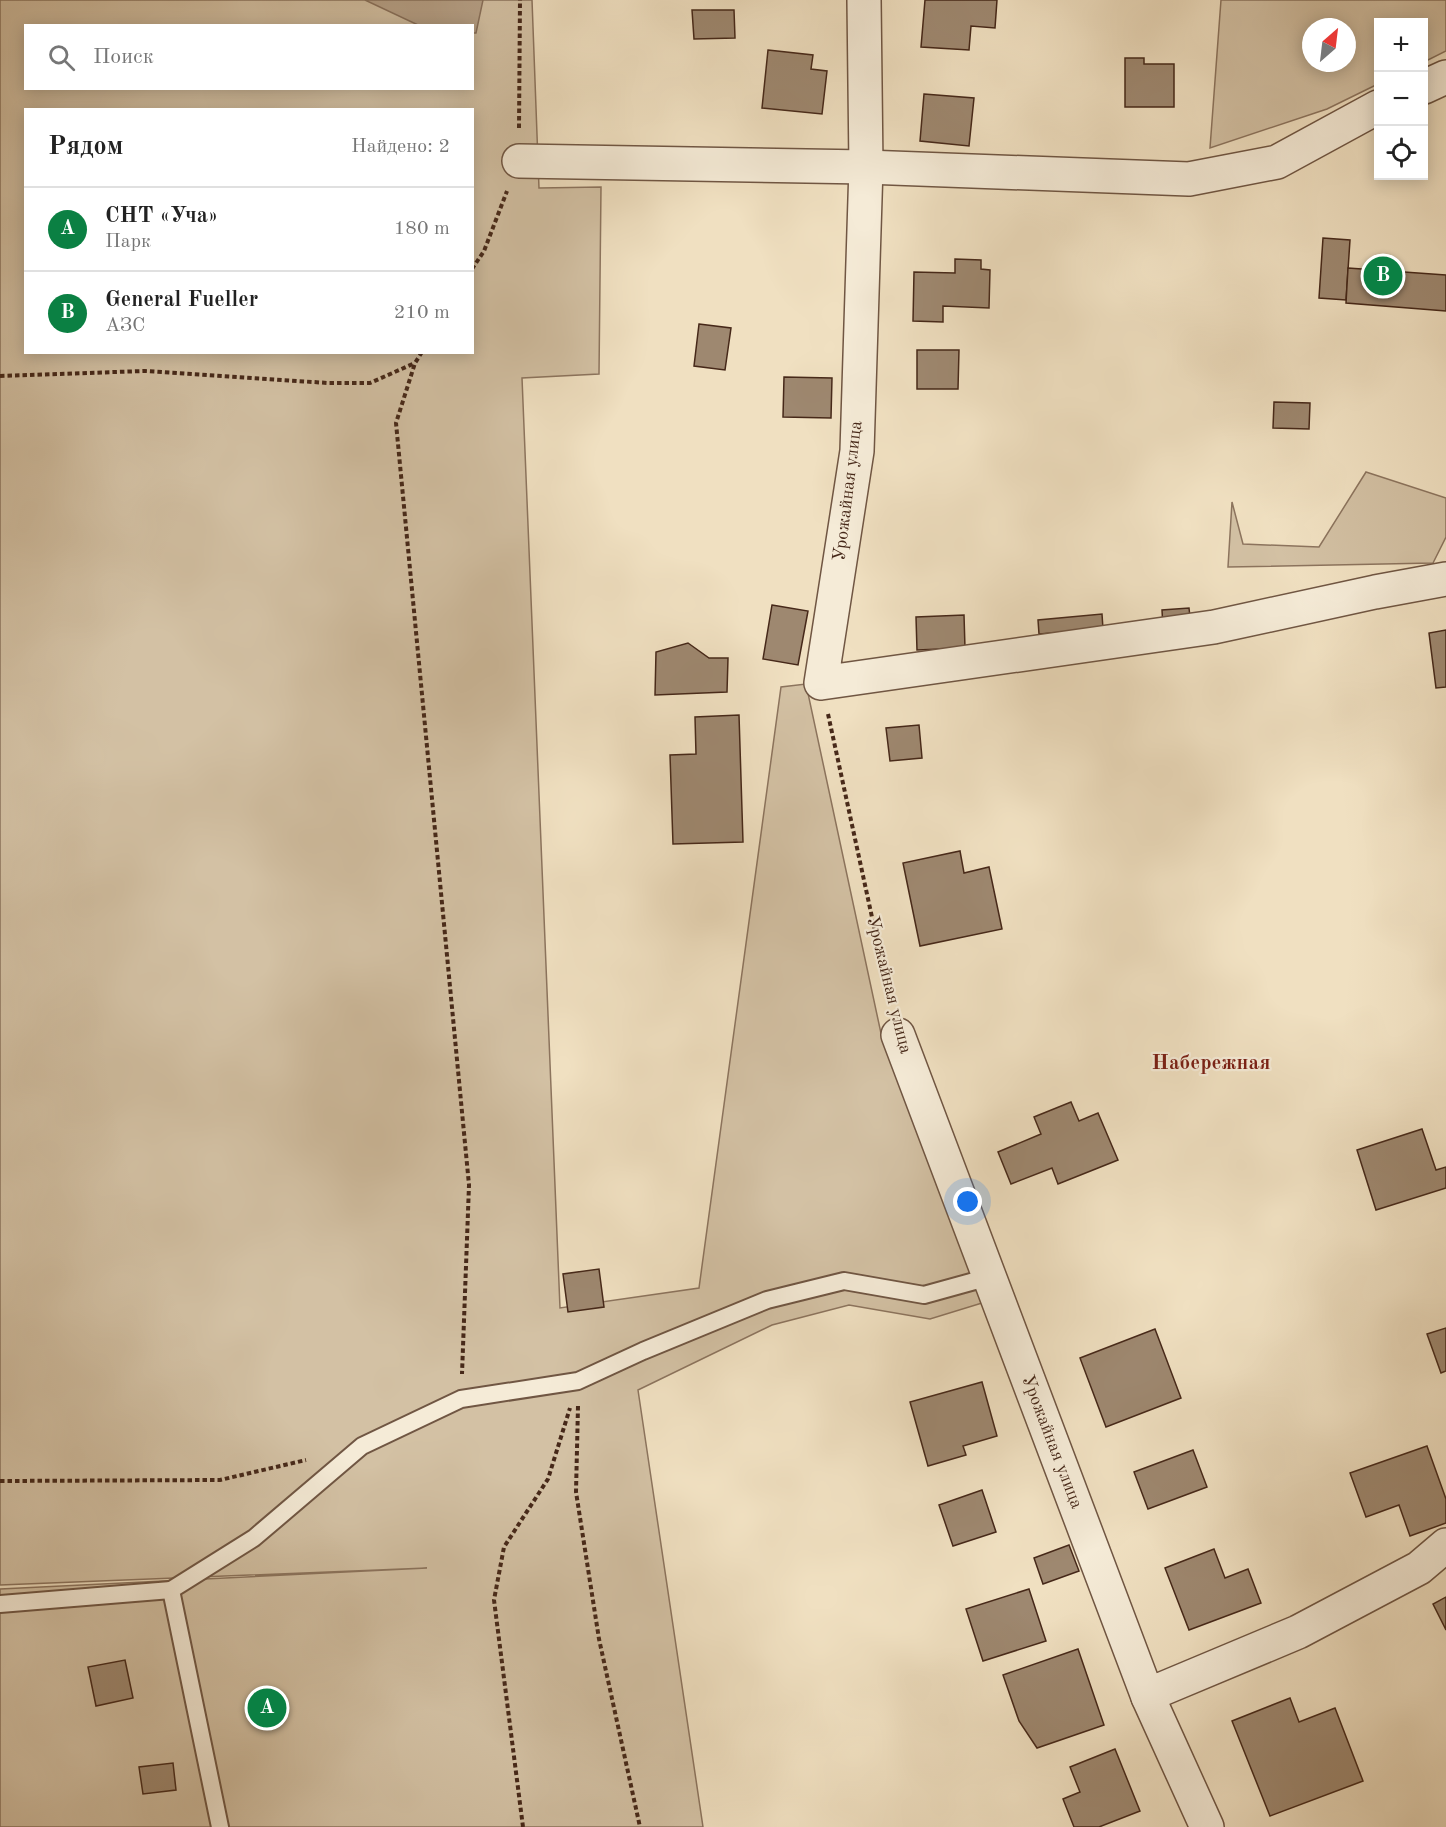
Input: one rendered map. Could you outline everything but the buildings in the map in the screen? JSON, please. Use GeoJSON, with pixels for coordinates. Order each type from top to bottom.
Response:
{"type":"FeatureCollection","features":[{"type":"Feature","properties":{"kind":"street","name":"Урожайная улица"},"geometry":{"type":"LineString","coordinates":[[821,683],[857,451],[866,166],[864,0]]}},
{"type":"Feature","properties":{"kind":"street"},"geometry":{"type":"LineString","coordinates":[[1428,85],[1446,77]]}},
{"type":"Feature","properties":{"kind":"street"},"geometry":{"type":"LineString","coordinates":[[519,161],[866,166],[1189,178],[1277,162],[1374,109]]}},
{"type":"Feature","properties":{"kind":"street"},"geometry":{"type":"LineString","coordinates":[[821,683],[1214,627],[1446,579]]}},
{"type":"Feature","properties":{"kind":"street","name":"Урожайная улица"},"geometry":{"type":"LineString","coordinates":[[898,1035],[1148,1697],[1206,1827]]}},
{"type":"Feature","properties":{"kind":"street"},"geometry":{"type":"LineString","coordinates":[[1148,1697],[1298,1632],[1419,1568],[1446,1545]]}},
{"type":"Feature","properties":{"kind":"lane"},"geometry":{"type":"LineString","coordinates":[[0,1604],[171,1590],[254,1538],[362,1446],[461,1399],[578,1381],[643,1351],[767,1300],[844,1281],[924,1295],[989,1277]]}},
{"type":"Feature","properties":{"kind":"lane"},"geometry":{"type":"LineString","coordinates":[[171,1590],[220,1827]]}},
{"type":"Feature","properties":{"kind":"path"},"geometry":{"type":"LineString","coordinates":[[474,266],[484,251],[519,161],[520,0]]}},
{"type":"Feature","properties":{"kind":"path"},"geometry":{"type":"LineString","coordinates":[[421,354],[415,363],[396,423],[469,1185],[461,1399]]}},
{"type":"Feature","properties":{"kind":"path"},"geometry":{"type":"LineString","coordinates":[[0,376],[145,370],[328,383],[370,383],[415,363]]}},
{"type":"Feature","properties":{"kind":"path","name":"Урожайная улица"},"geometry":{"type":"LineString","coordinates":[[821,683],[898,1035]]}},
{"type":"Feature","properties":{"kind":"path"},"geometry":{"type":"LineString","coordinates":[[523,1827],[494,1600],[504,1547],[548,1479],[578,1381]]}},
{"type":"Feature","properties":{"kind":"path"},"geometry":{"type":"LineString","coordinates":[[578,1381],[576,1491],[599,1639],[640,1827]]}},
{"type":"Feature","properties":{"kind":"path"},"geometry":{"type":"LineString","coordinates":[[0,1481],[220,1480],[307,1459]]}},
{"type":"Feature","properties":{"kind":"shaded area"},"geometry":{"type":"Polygon","coordinates":[[[0,0],[532,0],[539,188],[601,187],[599,374],[522,378],[560,1308],[699,1288],[781,687],[806,684],[882,1038],[982,1303],[930,1319],[849,1305],[772,1325],[638,1390],[703,1827],[0,1827],[0,1589],[427,1568],[0,1585],[0,0]]]}},
{"type":"Feature","properties":{"kind":"shaded area"},"geometry":{"type":"Polygon","coordinates":[[[365,0],[483,0],[476,33],[474,33],[474,24],[416,24],[365,0]]]}},
{"type":"Feature","properties":{"kind":"shaded area"},"geometry":{"type":"Polygon","coordinates":[[[1221,0],[1446,0],[1446,51],[1428,60],[1428,18],[1374,18],[1374,86],[1327,109],[1210,148],[1221,0]]]}},
{"type":"Feature","properties":{"kind":"shaded area"},"geometry":{"type":"Polygon","coordinates":[[[1366,472],[1446,498],[1446,537],[1433,563],[1228,567],[1232,502],[1243,544],[1319,547],[1366,472]]]}},
{"type":"Feature","properties":{"kind":"place","name":"General Fueller"},"geometry":{"type":"Point","coordinates":[1383,276]}},
{"type":"Feature","properties":{"kind":"place","name":"СНТ «Уча»"},"geometry":{"type":"Point","coordinates":[267,1708]}},
{"type":"Feature","properties":{"kind":"district","name":"Набережная"},"geometry":{"type":"Point","coordinates":[1211,1063]}}]}
